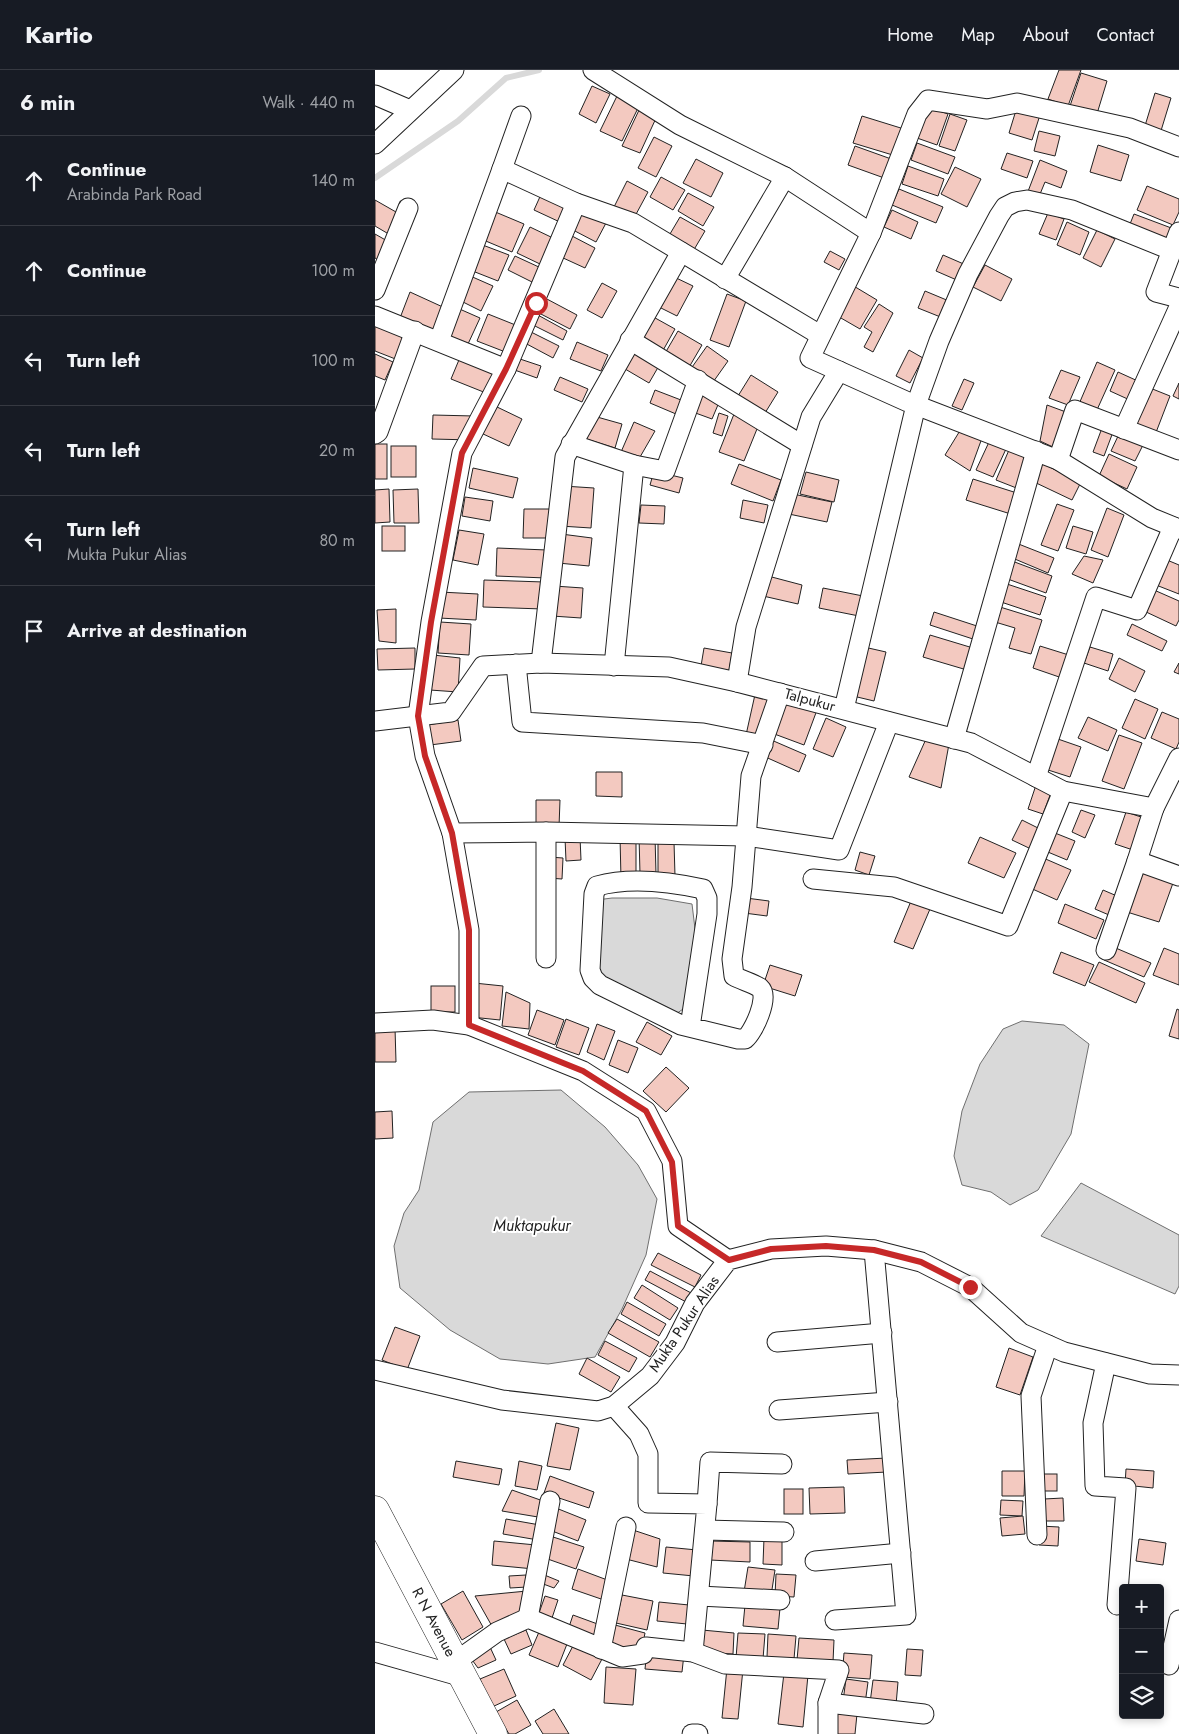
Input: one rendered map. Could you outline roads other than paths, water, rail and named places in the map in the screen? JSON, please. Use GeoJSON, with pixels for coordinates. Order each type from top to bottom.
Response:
{"type":"FeatureCollection","features":[{"type":"Feature","properties":{"kind":"main road","name":"R N Avenue"},"geometry":{"type":"LineString","coordinates":[[375,1510],[493,1734]]}},
{"type":"Feature","properties":{"kind":"street"},"geometry":{"type":"LineString","coordinates":[[375,144],[454,70]]}},
{"type":"Feature","properties":{"kind":"street"},"geometry":{"type":"LineString","coordinates":[[593,70],[680,125],[785,177],[871,233]]}},
{"type":"Feature","properties":{"kind":"street"},"geometry":{"type":"LineString","coordinates":[[375,95],[410,110]]}},
{"type":"Feature","properties":{"kind":"street"},"geometry":{"type":"LineString","coordinates":[[1036,777],[1097,597],[1137,610],[1176,528],[1152,518],[1058,460],[916,405],[810,358],[871,233],[917,114],[928,100],[987,108],[1017,103],[1129,128],[1179,147]]}},
{"type":"Feature","properties":{"kind":"street"},"geometry":{"type":"LineString","coordinates":[[439,340],[521,116]]}},
{"type":"Feature","properties":{"kind":"street"},"geometry":{"type":"LineString","coordinates":[[503,169],[576,202],[633,224],[820,335]]}},
{"type":"Feature","properties":{"kind":"street"},"geometry":{"type":"LineString","coordinates":[[725,279],[785,177]]}},
{"type":"Feature","properties":{"kind":"street"},"geometry":{"type":"LineString","coordinates":[[844,710],[916,405],[939,340],[968,274],[1005,207],[1015,202],[1027,200],[1072,210],[1171,250]]}},
{"type":"Feature","properties":{"kind":"street"},"geometry":{"type":"LineString","coordinates":[[469,1025],[469,930],[452,833],[425,756],[418,716],[431,622],[462,453],[506,369],[576,202]]}},
{"type":"Feature","properties":{"kind":"street"},"geometry":{"type":"LineString","coordinates":[[375,290],[408,208]]}},
{"type":"Feature","properties":{"kind":"street"},"geometry":{"type":"LineString","coordinates":[[1179,232],[1156,292],[1179,298]]}},
{"type":"Feature","properties":{"kind":"street"},"geometry":{"type":"LineString","coordinates":[[541,663],[565,457],[681,252]]}},
{"type":"Feature","properties":{"kind":"street"},"geometry":{"type":"LineString","coordinates":[[1124,429],[1179,307]]}},
{"type":"Feature","properties":{"kind":"street"},"geometry":{"type":"LineString","coordinates":[[375,316],[439,340],[506,369]]}},
{"type":"Feature","properties":{"kind":"street"},"geometry":{"type":"LineString","coordinates":[[375,434],[378,432],[415,331]]}},
{"type":"Feature","properties":{"kind":"street"},"geometry":{"type":"LineString","coordinates":[[630,340],[802,445]]}},
{"type":"Feature","properties":{"kind":"street"},"geometry":{"type":"LineString","coordinates":[[737,682],[746,627],[811,417],[839,371]]}},
{"type":"Feature","properties":{"kind":"street"},"geometry":{"type":"LineString","coordinates":[[571,444],[634,466],[665,471],[698,380]]}},
{"type":"Feature","properties":{"kind":"street"},"geometry":{"type":"LineString","coordinates":[[1058,460],[1075,410],[1179,450]]}},
{"type":"Feature","properties":{"kind":"street"},"geometry":{"type":"LineString","coordinates":[[955,739],[1036,451]]}},
{"type":"Feature","properties":{"kind":"street"},"geometry":{"type":"LineString","coordinates":[[614,666],[634,466]]}},
{"type":"Feature","properties":{"kind":"street","name":"Talpukur"},"geometry":{"type":"LineString","coordinates":[[375,721],[451,712],[483,666],[541,663],[669,667],[737,682],[971,743],[1063,791],[1154,808]]}},
{"type":"Feature","properties":{"kind":"street"},"geometry":{"type":"LineString","coordinates":[[516,664],[522,722],[703,734],[763,745]]}},
{"type":"Feature","properties":{"kind":"street"},"geometry":{"type":"LineString","coordinates":[[690,1027],[707,914],[707,898],[703,889],[638,882],[597,886],[593,894],[590,970],[593,978],[600,985],[681,1025],[690,1027],[745,1039],[752,1033],[762,1005],[763,992],[760,988],[734,976],[732,968],[751,776],[780,693]]}},
{"type":"Feature","properties":{"kind":"street"},"geometry":{"type":"LineString","coordinates":[[452,833],[546,832],[746,836],[839,850],[889,722]]}},
{"type":"Feature","properties":{"kind":"street"},"geometry":{"type":"LineString","coordinates":[[1106,950],[1154,808],[1179,758]]}},
{"type":"Feature","properties":{"kind":"street"},"geometry":{"type":"LineString","coordinates":[[813,879],[894,886],[1008,926],[1063,791]]}},
{"type":"Feature","properties":{"kind":"street"},"geometry":{"type":"LineString","coordinates":[[546,832],[546,958]]}},
{"type":"Feature","properties":{"kind":"street"},"geometry":{"type":"LineString","coordinates":[[1137,862],[1179,876]]}},
{"type":"Feature","properties":{"kind":"street"},"geometry":{"type":"LineString","coordinates":[[375,1022],[433,1020],[469,1025],[583,1071],[646,1111],[672,1162],[678,1226],[729,1260]]}},
{"type":"Feature","properties":{"kind":"street","name":"Mukta Pukur Alias"},"geometry":{"type":"LineString","coordinates":[[614,1406],[649,1376],[675,1343],[695,1303],[729,1260],[771,1249],[826,1246],[874,1250],[921,1262],[970,1287],[1021,1333],[1048,1345],[1064,1352],[1150,1374],[1179,1375]]}},
{"type":"Feature","properties":{"kind":"street"},"geometry":{"type":"LineString","coordinates":[[835,1620],[906,1615],[874,1250]]}},
{"type":"Feature","properties":{"kind":"street"},"geometry":{"type":"LineString","coordinates":[[777,1342],[882,1333]]}},
{"type":"Feature","properties":{"kind":"street"},"geometry":{"type":"LineString","coordinates":[[1037,1535],[1031,1396],[1048,1345]]}},
{"type":"Feature","properties":{"kind":"street"},"geometry":{"type":"LineString","coordinates":[[1106,1362],[1093,1423],[1095,1486],[1126,1488],[1117,1604]]}},
{"type":"Feature","properties":{"kind":"street"},"geometry":{"type":"LineString","coordinates":[[375,1370],[503,1400],[598,1411],[614,1406],[639,1434],[648,1454],[648,1503],[707,1504]]}},
{"type":"Feature","properties":{"kind":"street"},"geometry":{"type":"LineString","coordinates":[[779,1410],[888,1402]]}},
{"type":"Feature","properties":{"kind":"street"},"geometry":{"type":"LineString","coordinates":[[693,1652],[710,1462],[782,1464]]}},
{"type":"Feature","properties":{"kind":"street"},"geometry":{"type":"LineString","coordinates":[[528,1618],[550,1501]]}},
{"type":"Feature","properties":{"kind":"street"},"geometry":{"type":"LineString","coordinates":[[601,1649],[626,1527]]}},
{"type":"Feature","properties":{"kind":"street"},"geometry":{"type":"LineString","coordinates":[[705,1530],[784,1532]]}},
{"type":"Feature","properties":{"kind":"street"},"geometry":{"type":"LineString","coordinates":[[815,1561],[901,1553]]}},
{"type":"Feature","properties":{"kind":"street"},"geometry":{"type":"LineString","coordinates":[[699,1596],[780,1600]]}},
{"type":"Feature","properties":{"kind":"street"},"geometry":{"type":"LineString","coordinates":[[375,1652],[459,1670],[497,1632],[528,1618],[622,1657],[643,1654],[646,1647],[693,1652],[725,1664],[839,1670],[828,1703],[828,1734]]}},
{"type":"Feature","properties":{"kind":"street"},"geometry":{"type":"LineString","coordinates":[[1169,1665],[1179,1620]]}},
{"type":"Feature","properties":{"kind":"street"},"geometry":{"type":"LineString","coordinates":[[828,1703],[924,1714]]}},
{"type":"Feature","properties":{"kind":"street"},"geometry":{"type":"LineString","coordinates":[[692,1734],[698,1734]]}},
{"type":"Feature","properties":{"kind":"water"},"geometry":{"type":"Polygon","coordinates":[[[612,898],[657,898],[692,904],[696,937],[689,1005],[670,1018],[586,971],[589,901],[612,898]]]}},
{"type":"Feature","properties":{"kind":"water"},"geometry":{"type":"Polygon","coordinates":[[[1022,1021],[1064,1025],[1089,1044],[1071,1134],[1038,1190],[1010,1205],[991,1192],[962,1185],[954,1156],[962,1111],[980,1064],[1003,1029],[1022,1021]]]}},
{"type":"Feature","properties":{"kind":"water","name":"Muktapukur"},"geometry":{"type":"Polygon","coordinates":[[[561,1090],[605,1127],[638,1165],[657,1199],[646,1255],[622,1309],[595,1357],[548,1364],[500,1359],[450,1330],[400,1288],[394,1246],[404,1213],[419,1190],[433,1122],[469,1092],[561,1090]]]}},
{"type":"Feature","properties":{"kind":"water"},"geometry":{"type":"Polygon","coordinates":[[[1081,1183],[1179,1235],[1179,1286],[1175,1294],[1041,1236],[1081,1183]]]}},
{"type":"Feature","properties":{"kind":"waterway"},"geometry":{"type":"LineString","coordinates":[[375,178],[458,121],[506,78],[539,70]]}}]}
